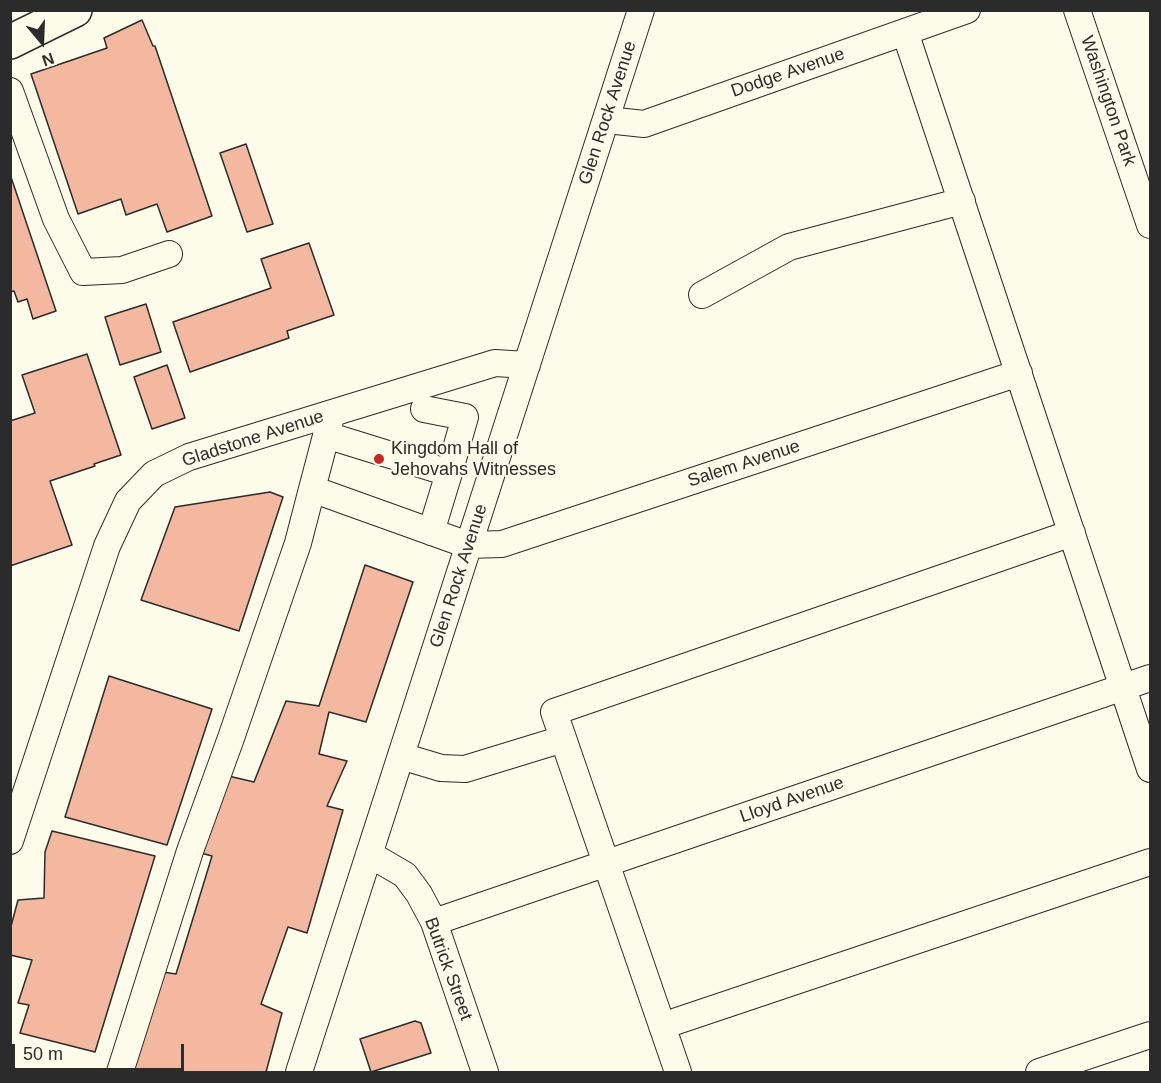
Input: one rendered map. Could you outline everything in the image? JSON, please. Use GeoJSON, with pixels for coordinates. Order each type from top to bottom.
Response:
{"type":"FeatureCollection","features":[{"type":"Feature","properties":{"kind":"main road"},"geometry":{"type":"LineString","coordinates":[[10,42],[70,12]]}},
{"type":"Feature","properties":{"kind":"street","name":"Dodge Avenue"},"geometry":{"type":"LineString","coordinates":[[607,120],[644,124],[967,10]]}},
{"type":"Feature","properties":{"kind":"street","name":"Washington Park"},"geometry":{"type":"LineString","coordinates":[[1077,10],[1150,225]]}},
{"type":"Feature","properties":{"kind":"street","name":"Glen Rock Avenue"},"geometry":{"type":"LineString","coordinates":[[299,1072],[607,120],[636,12]]}},
{"type":"Feature","properties":{"kind":"street"},"geometry":{"type":"LineString","coordinates":[[905,32],[1150,769]]}},
{"type":"Feature","properties":{"kind":"street"},"geometry":{"type":"LineString","coordinates":[[10,91],[56,219],[83,272],[122,270],[169,254]]}},
{"type":"Feature","properties":{"kind":"street"},"geometry":{"type":"LineString","coordinates":[[702,296],[789,247],[962,201]]}},
{"type":"Feature","properties":{"kind":"street","name":"Gladstone Avenue"},"geometry":{"type":"LineString","coordinates":[[10,841],[107,546],[128,501],[154,474],[189,458],[329,424],[495,363],[527,365]]}},
{"type":"Feature","properties":{"kind":"street","name":"Salem Avenue"},"geometry":{"type":"LineString","coordinates":[[468,545],[502,544],[1019,373]]}},
{"type":"Feature","properties":{"kind":"street"},"geometry":{"type":"LineString","coordinates":[[424,409],[465,417],[431,532]]}},
{"type":"Feature","properties":{"kind":"street"},"geometry":{"type":"LineString","coordinates":[[120,1072],[190,851],[298,543],[329,424],[449,473]]}},
{"type":"Feature","properties":{"kind":"street"},"geometry":{"type":"LineString","coordinates":[[312,489],[468,545]]}},
{"type":"Feature","properties":{"kind":"street"},"geometry":{"type":"LineString","coordinates":[[678,1072],[554,712],[1072,533]]}},
{"type":"Feature","properties":{"kind":"street","name":"Lloyd Avenue"},"geometry":{"type":"LineString","coordinates":[[434,922],[1150,678]]}},
{"type":"Feature","properties":{"kind":"street"},"geometry":{"type":"LineString","coordinates":[[400,756],[441,768],[465,769],[563,739]]}},
{"type":"Feature","properties":{"kind":"street","name":"Butrick Street"},"geometry":{"type":"LineString","coordinates":[[369,854],[405,875],[419,894],[434,922],[485,1072]]}},
{"type":"Feature","properties":{"kind":"street"},"geometry":{"type":"LineString","coordinates":[[662,1026],[1150,862]]}},
{"type":"Feature","properties":{"kind":"street"},"geometry":{"type":"LineString","coordinates":[[1039,1072],[1150,1035]]}},
{"type":"Feature","properties":{"kind":"building"},"geometry":{"type":"Polygon","coordinates":[[[142,20],[155,46],[212,216],[167,232],[157,204],[126,215],[121,199],[78,214],[31,74],[107,48],[104,38],[142,20]]]}},
{"type":"Feature","properties":{"kind":"building"},"geometry":{"type":"Polygon","coordinates":[[[246,144],[273,224],[247,232],[220,153],[246,144]]]}},
{"type":"Feature","properties":{"kind":"building"},"geometry":{"type":"Polygon","coordinates":[[[10,174],[56,311],[33,319],[27,299],[18,302],[14,291],[10,292],[10,174]]]}},
{"type":"Feature","properties":{"kind":"building"},"geometry":{"type":"Polygon","coordinates":[[[309,243],[334,315],[287,331],[289,338],[190,372],[173,322],[271,288],[261,259],[309,243]]]}},
{"type":"Feature","properties":{"kind":"building"},"geometry":{"type":"Polygon","coordinates":[[[146,304],[161,352],[120,365],[105,317],[146,304]]]}},
{"type":"Feature","properties":{"kind":"building"},"geometry":{"type":"Polygon","coordinates":[[[87,354],[121,455],[50,481],[72,545],[10,566],[10,421],[35,413],[22,375],[87,354]]]}},
{"type":"Feature","properties":{"kind":"building"},"geometry":{"type":"Polygon","coordinates":[[[167,365],[185,418],[152,429],[134,377],[167,365]]]}},
{"type":"Feature","properties":{"kind":"building"},"geometry":{"type":"Polygon","coordinates":[[[270,492],[283,497],[239,631],[141,600],[175,507],[270,492]]]}},
{"type":"Feature","properties":{"kind":"building"},"geometry":{"type":"Polygon","coordinates":[[[365,565],[413,582],[366,722],[329,712],[319,754],[347,761],[327,806],[343,810],[307,933],[288,927],[261,1004],[282,1013],[266,1072],[130,1072],[156,971],[176,974],[212,856],[193,851],[220,774],[254,782],[286,701],[319,706],[365,565]]]}},
{"type":"Feature","properties":{"kind":"building"},"geometry":{"type":"Polygon","coordinates":[[[109,676],[212,709],[167,845],[65,817],[109,676]]]}},
{"type":"Feature","properties":{"kind":"building"},"geometry":{"type":"Polygon","coordinates":[[[52,831],[155,856],[95,1052],[20,1033],[29,1005],[18,1003],[32,960],[10,955],[10,930],[18,900],[44,898],[45,852],[52,831]]]}},
{"type":"Feature","properties":{"kind":"building"},"geometry":{"type":"Polygon","coordinates":[[[415,1021],[421,1023],[431,1053],[371,1072],[360,1039],[415,1021]]]}},
{"type":"Feature","properties":{"kind":"place","name":"Kingdom Hall of Jehovahs Witnesses"},"geometry":{"type":"Point","coordinates":[379,459]}}]}
